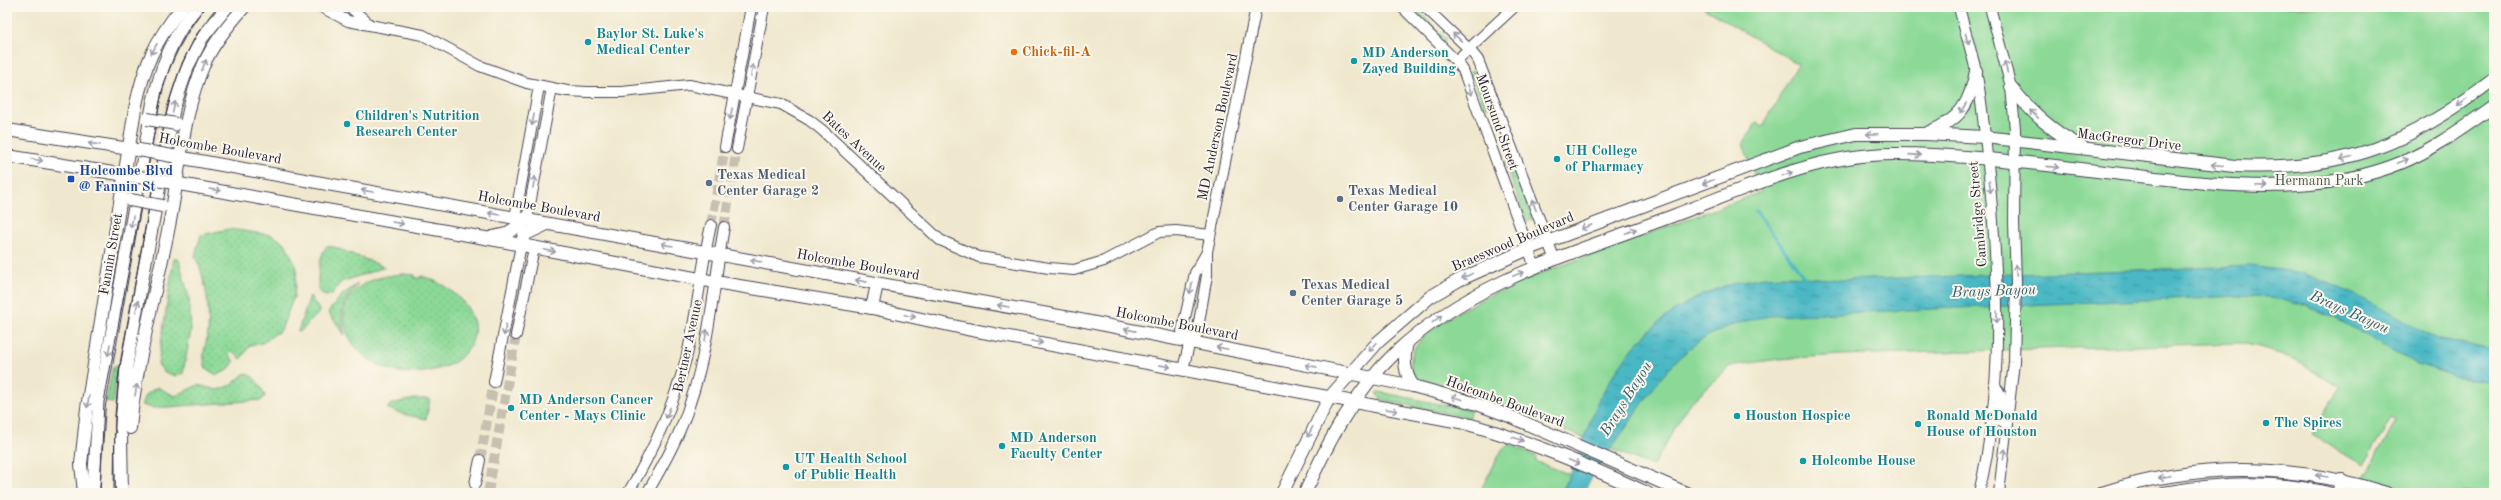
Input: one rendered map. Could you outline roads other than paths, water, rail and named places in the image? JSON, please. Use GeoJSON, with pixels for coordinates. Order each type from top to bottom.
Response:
{"type":"FeatureCollection","features":[{"type":"Feature","properties":{"kind":"main road"},"geometry":{"type":"LineString","coordinates":[[84,493],[81,464],[87,408],[118,219],[134,149],[135,109],[142,73],[167,26],[182,7]]}},
{"type":"Feature","properties":{"kind":"main road","name":"Fannin Street"},"geometry":{"type":"LineString","coordinates":[[93,493],[99,405],[153,103],[159,75],[175,37],[196,7]]}},
{"type":"Feature","properties":{"kind":"main road"},"geometry":{"type":"LineString","coordinates":[[123,493],[127,362],[174,107],[188,66],[202,38],[227,7]]}},
{"type":"Feature","properties":{"kind":"main road"},"geometry":{"type":"LineString","coordinates":[[125,432],[147,323],[169,226],[177,156],[204,63],[219,38],[244,7]]}},
{"type":"Feature","properties":{"kind":"main road"},"geometry":{"type":"LineString","coordinates":[[1925,134],[1945,126],[1962,112],[1972,93],[1976,72]]}},
{"type":"Feature","properties":{"kind":"main road","name":"MacGregor Drive"},"geometry":{"type":"LineString","coordinates":[[1744,168],[1800,147],[1856,134],[1925,134],[1985,137],[2235,166],[2276,168],[2308,166],[2367,153],[2392,143],[2441,118],[2494,80]]}},
{"type":"Feature","properties":{"kind":"main road"},"geometry":{"type":"LineString","coordinates":[[2011,87],[2027,107],[2045,125],[2066,139],[2089,150]]}},
{"type":"Feature","properties":{"kind":"main road"},"geometry":{"type":"LineString","coordinates":[[1305,493],[1330,441],[1353,403],[1372,378],[1407,343],[1443,314],[1471,297],[1535,267],[1809,166],[1864,155],[1894,154],[2015,162],[2217,185],[2280,187],[2314,184],[2351,178],[2401,162],[2435,146],[2494,106]]}},
{"type":"Feature","properties":{"kind":"main road"},"geometry":{"type":"LineString","coordinates":[[135,109],[147,119],[176,124],[188,119]]}},
{"type":"Feature","properties":{"kind":"main road","name":"Holcombe Boulevard"},"geometry":{"type":"LineString","coordinates":[[7,130],[177,156],[546,224],[720,254],[1190,341],[1413,386],[1474,403],[1643,473],[1686,493]]}},
{"type":"Feature","properties":{"kind":"main road"},"geometry":{"type":"LineString","coordinates":[[7,156],[129,175],[485,238],[715,282],[872,308],[967,329],[1460,422],[1501,433],[1539,447],[1647,493]]}},
{"type":"Feature","properties":{"kind":"main road","name":"Braeswood Boulevard"},"geometry":{"type":"LineString","coordinates":[[1282,493],[1329,398],[1378,342],[1430,297],[1459,280],[1528,249],[1744,168]]}},
{"type":"Feature","properties":{"kind":"main road"},"geometry":{"type":"LineString","coordinates":[[118,219],[130,200],[162,206],[169,226]]}},
{"type":"Feature","properties":{"kind":"main road"},"geometry":{"type":"LineString","coordinates":[[485,238],[506,234],[521,219]]}},
{"type":"Feature","properties":{"kind":"main road"},"geometry":{"type":"LineString","coordinates":[[521,245],[524,235],[546,224]]}},
{"type":"Feature","properties":{"kind":"main road"},"geometry":{"type":"LineString","coordinates":[[872,308],[877,284]]}},
{"type":"Feature","properties":{"kind":"main road"},"geometry":{"type":"LineString","coordinates":[[1407,343],[1404,362],[1409,380],[1413,386]]}},
{"type":"Feature","properties":{"kind":"main road"},"geometry":{"type":"LineString","coordinates":[[2102,493],[2141,481],[2191,472],[2265,470],[2296,472],[2342,480],[2386,493]]}},
{"type":"Feature","properties":{"kind":"main road"},"geometry":{"type":"LineString","coordinates":[[2191,472],[2193,488]]}},
{"type":"Feature","properties":{"kind":"main road"},"geometry":{"type":"LineString","coordinates":[[2338,493],[2342,480]]}},
{"type":"Feature","properties":{"kind":"main road"},"geometry":{"type":"LineString","coordinates":[[2164,493],[2193,488],[2264,485],[2328,493]]}},
{"type":"Feature","properties":{"kind":"street","name":"Bates Avenue"},"geometry":{"type":"LineString","coordinates":[[321,7],[348,21],[368,23],[423,35],[480,66],[539,86],[588,92],[622,92],[689,85],[781,104],[809,120],[940,240],[979,257],[1049,268],[1074,270],[1104,261],[1159,232],[1176,231],[1210,235]]}},
{"type":"Feature","properties":{"kind":"street","name":"Bates Avenue"},"geometry":{"type":"LineString","coordinates":[[350,7],[368,23]]}},
{"type":"Feature","properties":{"kind":"street"},"geometry":{"type":"LineString","coordinates":[[725,147],[751,7]]}},
{"type":"Feature","properties":{"kind":"street"},"geometry":{"type":"LineString","coordinates":[[737,149],[764,7]]}},
{"type":"Feature","properties":{"kind":"street","name":"MD Anderson Boulevard"},"geometry":{"type":"LineString","coordinates":[[1190,341],[1182,331],[1195,273],[1206,252],[1210,235],[1256,7]]}},
{"type":"Feature","properties":{"kind":"street","name":"Moursund Street"},"geometry":{"type":"LineString","coordinates":[[1402,7],[1456,61],[1463,70],[1535,267]]}},
{"type":"Feature","properties":{"kind":"street","name":"Moursund Street"},"geometry":{"type":"LineString","coordinates":[[1426,7],[1470,50],[1480,67],[1555,260]]}},
{"type":"Feature","properties":{"kind":"street"},"geometry":{"type":"LineString","coordinates":[[1456,61],[1470,50],[1514,7]]}},
{"type":"Feature","properties":{"kind":"street","name":"Cambridge Street"},"geometry":{"type":"LineString","coordinates":[[1959,7],[1976,72],[1988,160],[1998,283],[1994,386],[1979,493]]}},
{"type":"Feature","properties":{"kind":"street"},"geometry":{"type":"LineString","coordinates":[[1990,7],[2011,87],[2015,141],[2014,222],[2016,283],[2014,337],[2008,424],[1999,493]]}},
{"type":"Feature","properties":{"kind":"street"},"geometry":{"type":"LineString","coordinates":[[521,219],[539,86]]}},
{"type":"Feature","properties":{"kind":"street"},"geometry":{"type":"LineString","coordinates":[[521,219],[552,88]]}},
{"type":"Feature","properties":{"kind":"street","name":"Bertner Avenue"},"geometry":{"type":"LineString","coordinates":[[628,493],[661,430],[684,365],[711,224]]}},
{"type":"Feature","properties":{"kind":"street","name":"Bertner Avenue"},"geometry":{"type":"LineString","coordinates":[[647,493],[673,447],[691,403],[702,354],[724,227]]}},
{"type":"Feature","properties":{"kind":"street"},"geometry":{"type":"LineString","coordinates":[[494,382],[513,292],[521,245]]}},
{"type":"Feature","properties":{"kind":"street"},"geometry":{"type":"LineString","coordinates":[[516,335],[534,248]]}},
{"type":"Feature","properties":{"kind":"street","name":"MD Anderson Boulevard"},"geometry":{"type":"LineString","coordinates":[[1183,369],[1190,341],[1197,334],[1207,275],[1206,252]]}},
{"type":"Feature","properties":{"kind":"street"},"geometry":{"type":"LineString","coordinates":[[513,292],[525,294]]}},
{"type":"Feature","properties":{"kind":"street"},"geometry":{"type":"LineString","coordinates":[[1994,386],[2000,391],[2002,398],[2000,421],[2008,424]]}},
{"type":"Feature","properties":{"kind":"street"},"geometry":{"type":"LineString","coordinates":[[647,457],[663,465]]}},
{"type":"Feature","properties":{"kind":"street"},"geometry":{"type":"LineString","coordinates":[[474,489],[480,460]]}},
{"type":"Feature","properties":{"kind":"water","name":"Brays Bayou"},"geometry":{"type":"Polygon","coordinates":[[[2251,266],[2303,273],[2354,294],[2440,340],[2494,350],[2494,382],[2453,376],[2415,363],[2337,319],[2306,306],[2278,299],[2240,296],[1769,316],[1743,322],[1720,330],[1701,340],[1685,352],[1656,384],[1604,458],[1583,493],[1561,493],[1566,484],[1593,414],[1605,389],[1620,365],[1637,344],[1655,326],[1676,309],[1700,296],[1725,286],[1753,279],[1774,276],[1797,276],[1841,280],[2251,266]]]}},
{"type":"Feature","properties":{"kind":"waterway"},"geometry":{"type":"LineString","coordinates":[[1756,211],[1807,281]]}},
{"type":"Feature","properties":{"kind":"tunnel"},"geometry":{"type":"LineString","coordinates":[[711,225],[725,147]]}},
{"type":"Feature","properties":{"kind":"tunnel"},"geometry":{"type":"LineString","coordinates":[[724,227],[737,149]]}},
{"type":"Feature","properties":{"kind":"tunnel"},"geometry":{"type":"LineString","coordinates":[[488,493],[516,335]]}},
{"type":"Feature","properties":{"kind":"tunnel"},"geometry":{"type":"LineString","coordinates":[[480,460],[494,382]]}},
{"type":"Feature","properties":{"kind":"tram line"},"geometry":{"type":"LineString","coordinates":[[100,493],[104,402],[162,91],[179,47],[205,7]]}},
{"type":"Feature","properties":{"kind":"tram line"},"geometry":{"type":"LineString","coordinates":[[114,493],[115,416],[119,372],[165,120],[173,89],[184,60],[198,33],[217,7]]}},
{"type":"Feature","properties":{"kind":"place","name":"Baylor St. Luke's Medical Center"},"geometry":{"type":"Point","coordinates":[588,42]}},
{"type":"Feature","properties":{"kind":"place","name":"Chick-fil-A"},"geometry":{"type":"Point","coordinates":[1014,52]}},
{"type":"Feature","properties":{"kind":"place","name":"MD Anderson Zayed Building"},"geometry":{"type":"Point","coordinates":[1354,61]}},
{"type":"Feature","properties":{"kind":"place","name":"Children's Nutrition Research Center"},"geometry":{"type":"Point","coordinates":[347,124]}},
{"type":"Feature","properties":{"kind":"place","name":"UH College of Pharmacy"},"geometry":{"type":"Point","coordinates":[1557,159]}},
{"type":"Feature","properties":{"kind":"place","name":"Holcombe Blvd @ Fannin St"},"geometry":{"type":"Point","coordinates":[71,179]}},
{"type":"Feature","properties":{"kind":"place","name":"Texas Medical Center Garage 2"},"geometry":{"type":"Point","coordinates":[709,183]}},
{"type":"Feature","properties":{"kind":"place","name":"Texas Medical Center Garage 10"},"geometry":{"type":"Point","coordinates":[1340,199]}},
{"type":"Feature","properties":{"kind":"place","name":"Texas Medical Center Garage 5"},"geometry":{"type":"Point","coordinates":[1293,293]}},
{"type":"Feature","properties":{"kind":"place","name":"MD Anderson Cancer Center - Mays Clinic"},"geometry":{"type":"Point","coordinates":[511,408]}},
{"type":"Feature","properties":{"kind":"place","name":"Houston Hospice"},"geometry":{"type":"Point","coordinates":[1737,416]}},
{"type":"Feature","properties":{"kind":"place","name":"The Spires"},"geometry":{"type":"Point","coordinates":[2266,423]}},
{"type":"Feature","properties":{"kind":"place","name":"Ronald McDonald House of Houston"},"geometry":{"type":"Point","coordinates":[1918,424]}},
{"type":"Feature","properties":{"kind":"place","name":"MD Anderson Faculty Center"},"geometry":{"type":"Point","coordinates":[1002,446]}},
{"type":"Feature","properties":{"kind":"place","name":"Holcombe House"},"geometry":{"type":"Point","coordinates":[1803,461]}},
{"type":"Feature","properties":{"kind":"place","name":"UT Health School of Public Health"},"geometry":{"type":"Point","coordinates":[786,467]}},
{"type":"Feature","properties":{"kind":"park label","name":"Hermann Park"},"geometry":{"type":"Point","coordinates":[2319,181]}}]}
